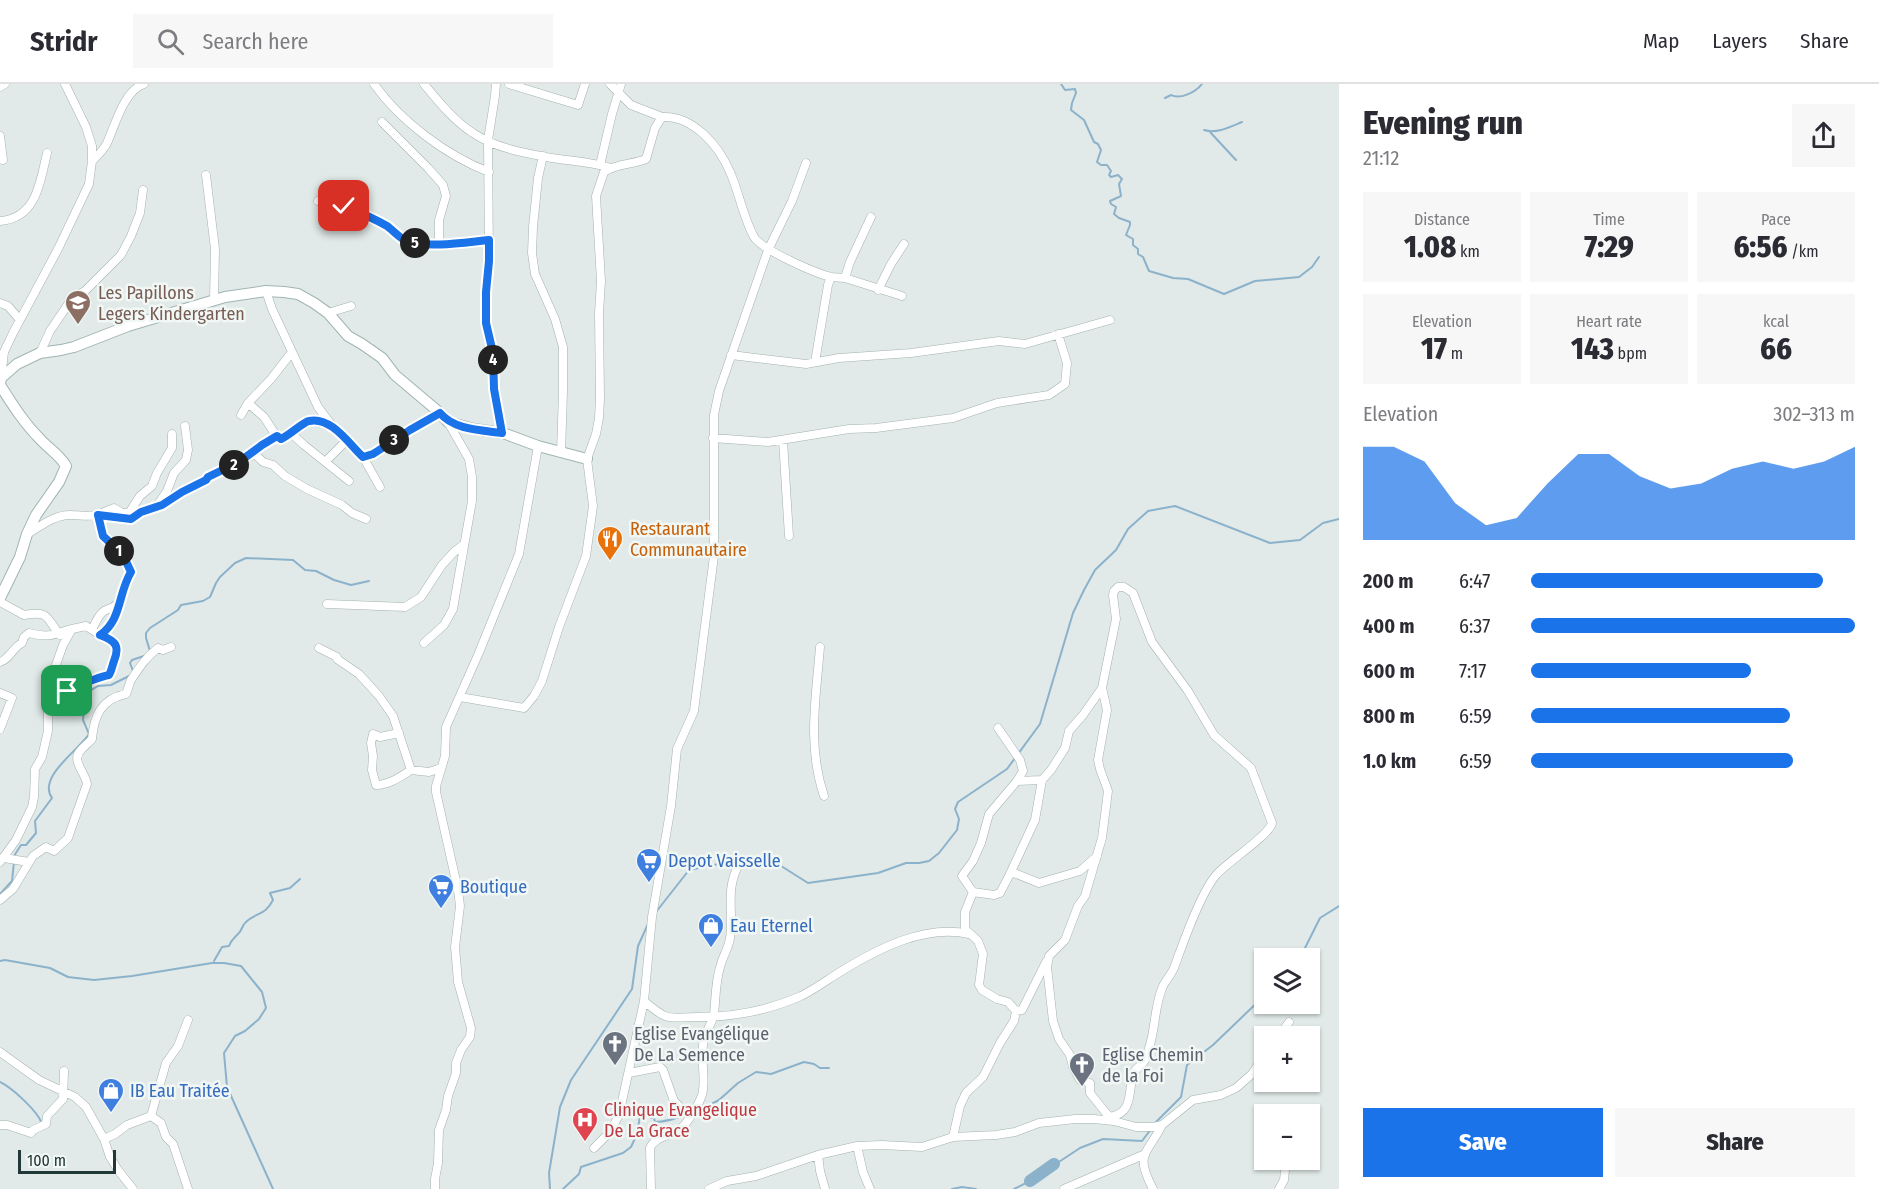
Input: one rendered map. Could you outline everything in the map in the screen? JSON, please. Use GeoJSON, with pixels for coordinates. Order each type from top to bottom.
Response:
{"type":"FeatureCollection","features":[{"type":"Feature","properties":{"kind":"street"},"geometry":{"type":"LineString","coordinates":[[0,87],[5,84]]}},
{"type":"Feature","properties":{"kind":"street"},"geometry":{"type":"LineString","coordinates":[[63,645],[59,633],[52,626],[48,616],[33,613],[24,615],[0,600],[36,515],[59,482],[66,466],[61,457],[39,439],[0,385],[4,352],[89,184],[92,146],[86,127],[65,84]]}},
{"type":"Feature","properties":{"kind":"street"},"geometry":{"type":"LineString","coordinates":[[92,161],[103,151],[116,118],[129,96],[138,86],[144,84]]}},
{"type":"Feature","properties":{"kind":"street"},"geometry":{"type":"LineString","coordinates":[[374,84],[396,111],[449,152],[489,172]]}},
{"type":"Feature","properties":{"kind":"street"},"geometry":{"type":"LineString","coordinates":[[424,84],[450,114],[472,133],[524,152],[611,168]]}},
{"type":"Feature","properties":{"kind":"street"},"geometry":{"type":"LineString","coordinates":[[496,84],[488,140],[489,261],[486,323],[493,353],[494,389],[502,433]]}},
{"type":"Feature","properties":{"kind":"street"},"geometry":{"type":"LineString","coordinates":[[508,84],[578,105],[585,84]]}},
{"type":"Feature","properties":{"kind":"street"},"geometry":{"type":"LineString","coordinates":[[610,84],[631,105],[662,117],[670,116],[688,123],[701,132],[718,151],[730,172],[755,238],[768,250],[831,277],[845,278],[902,296]]}},
{"type":"Feature","properties":{"kind":"street"},"geometry":{"type":"LineString","coordinates":[[600,165],[621,84]]}},
{"type":"Feature","properties":{"kind":"street"},"geometry":{"type":"LineString","coordinates":[[460,697],[524,708],[542,681],[559,627],[586,556],[593,506],[587,459],[597,426],[600,399],[601,281],[596,196],[604,172],[646,159],[662,117]]}},
{"type":"Feature","properties":{"kind":"street"},"geometry":{"type":"LineString","coordinates":[[382,122],[443,185],[446,196],[439,220],[438,244]]}},
{"type":"Feature","properties":{"kind":"street"},"geometry":{"type":"LineString","coordinates":[[0,136],[3,160]]}},
{"type":"Feature","properties":{"kind":"street"},"geometry":{"type":"LineString","coordinates":[[0,221],[17,217],[30,207],[38,190],[47,153]]}},
{"type":"Feature","properties":{"kind":"street"},"geometry":{"type":"LineString","coordinates":[[543,156],[538,178],[532,253],[535,274],[555,320],[562,347],[561,453]]}},
{"type":"Feature","properties":{"kind":"street"},"geometry":{"type":"LineString","coordinates":[[594,1148],[610,1132],[619,1115],[629,1074],[644,1001],[652,917],[671,806],[677,749],[694,711],[714,556],[715,407],[768,250],[787,212],[806,163]]}},
{"type":"Feature","properties":{"kind":"street"},"geometry":{"type":"LineString","coordinates":[[206,175],[215,249],[214,300]]}},
{"type":"Feature","properties":{"kind":"street"},"geometry":{"type":"LineString","coordinates":[[40,352],[60,315],[73,297],[85,291],[121,255],[140,213],[143,190]]}},
{"type":"Feature","properties":{"kind":"street"},"geometry":{"type":"LineString","coordinates":[[318,201],[344,206],[366,215],[387,226],[406,241],[438,244],[489,240]]}},
{"type":"Feature","properties":{"kind":"street"},"geometry":{"type":"LineString","coordinates":[[845,278],[850,261],[871,217]]}},
{"type":"Feature","properties":{"kind":"street"},"geometry":{"type":"LineString","coordinates":[[878,290],[904,244]]}},
{"type":"Feature","properties":{"kind":"street"},"geometry":{"type":"LineString","coordinates":[[815,362],[831,277]]}},
{"type":"Feature","properties":{"kind":"street"},"geometry":{"type":"LineString","coordinates":[[1,378],[17,364],[40,352],[61,350],[128,326],[214,300],[266,291],[298,294],[314,303],[328,313],[348,336],[382,358],[395,375],[440,413],[448,422],[469,459],[472,470],[471,501],[453,609],[444,625],[424,643]]}},
{"type":"Feature","properties":{"kind":"street"},"geometry":{"type":"LineString","coordinates":[[266,291],[272,309],[318,406],[333,427],[363,457],[380,487]]}},
{"type":"Feature","properties":{"kind":"street"},"geometry":{"type":"LineString","coordinates":[[0,303],[8,306],[20,320]]}},
{"type":"Feature","properties":{"kind":"street"},"geometry":{"type":"LineString","coordinates":[[328,313],[351,306]]}},
{"type":"Feature","properties":{"kind":"street"},"geometry":{"type":"LineString","coordinates":[[731,355],[806,364],[866,355],[911,353],[999,341],[1025,344],[1110,320]]}},
{"type":"Feature","properties":{"kind":"street"},"geometry":{"type":"LineString","coordinates":[[713,438],[768,442],[849,429],[876,428],[953,418],[997,403],[1049,395],[1065,384],[1067,363],[1058,334]]}},
{"type":"Feature","properties":{"kind":"street"},"geometry":{"type":"LineString","coordinates":[[241,415],[248,403],[292,352]]}},
{"type":"Feature","properties":{"kind":"street"},"geometry":{"type":"LineString","coordinates":[[248,403],[264,417],[281,439],[292,434],[310,420],[333,427]]}},
{"type":"Feature","properties":{"kind":"street"},"geometry":{"type":"LineString","coordinates":[[363,457],[373,454],[440,413]]}},
{"type":"Feature","properties":{"kind":"street"},"geometry":{"type":"LineString","coordinates":[[448,422],[502,433],[538,446],[587,459]]}},
{"type":"Feature","properties":{"kind":"street"},"geometry":{"type":"LineString","coordinates":[[156,507],[167,491],[174,473],[186,460],[188,450],[185,426]]}},
{"type":"Feature","properties":{"kind":"street"},"geometry":{"type":"LineString","coordinates":[[98,515],[114,508],[122,513],[129,513],[140,496],[152,486],[172,448],[172,434]]}},
{"type":"Feature","properties":{"kind":"street"},"geometry":{"type":"LineString","coordinates":[[292,434],[349,481]]}},
{"type":"Feature","properties":{"kind":"street"},"geometry":{"type":"LineString","coordinates":[[27,534],[48,520],[70,514],[129,519],[162,505],[208,477],[230,467],[277,436]]}},
{"type":"Feature","properties":{"kind":"street"},"geometry":{"type":"LineString","coordinates":[[783,440],[789,536]]}},
{"type":"Feature","properties":{"kind":"street"},"geometry":{"type":"LineString","coordinates":[[326,461],[346,441]]}},
{"type":"Feature","properties":{"kind":"street"},"geometry":{"type":"LineString","coordinates":[[435,1189],[439,1130],[456,1073],[456,1063],[470,1037],[471,1028],[458,982],[455,946],[460,906],[458,890],[436,786],[445,756],[446,728],[519,554],[538,446]]}},
{"type":"Feature","properties":{"kind":"street"},"geometry":{"type":"LineString","coordinates":[[250,455],[256,455],[263,462],[273,465],[285,476],[307,489],[366,519]]}},
{"type":"Feature","properties":{"kind":"street"},"geometry":{"type":"LineString","coordinates":[[98,515],[103,536],[123,555],[131,572],[113,624],[100,635]]}},
{"type":"Feature","properties":{"kind":"street"},"geometry":{"type":"LineString","coordinates":[[327,604],[405,607],[421,597],[442,565],[463,545]]}},
{"type":"Feature","properties":{"kind":"street"},"geometry":{"type":"LineString","coordinates":[[998,728],[1020,760],[1023,771],[989,814],[981,843],[973,861],[962,876],[973,892],[994,895],[1000,893],[1035,820],[1042,780],[1065,748],[1069,731],[1083,716],[1102,688],[1116,619],[1113,595],[1118,587],[1124,587],[1133,593],[1152,642],[1188,691],[1214,735],[1251,768],[1272,822],[1271,829],[1266,834],[1246,848],[1214,877],[1195,914],[1173,970],[1162,987],[1156,1005],[1156,1019],[1150,1045],[1144,1062],[1133,1075],[1130,1099],[1124,1109],[1111,1119]]}},
{"type":"Feature","properties":{"kind":"street"},"geometry":{"type":"LineString","coordinates":[[92,629],[104,611],[114,608],[121,600]]}},
{"type":"Feature","properties":{"kind":"street"},"geometry":{"type":"LineString","coordinates":[[0,662],[6,659],[14,647],[22,643],[24,637],[29,633],[43,635],[59,633],[62,630],[83,625],[113,641],[117,656],[109,675],[72,685],[48,709]]}},
{"type":"Feature","properties":{"kind":"street"},"geometry":{"type":"LineString","coordinates":[[28,862],[8,860],[32,807],[35,769],[42,757],[48,731],[51,679],[63,645],[72,629]]}},
{"type":"Feature","properties":{"kind":"street"},"geometry":{"type":"LineString","coordinates":[[0,900],[13,889],[33,856],[46,847],[54,851],[68,838],[87,784],[77,758],[81,749],[92,739],[94,721],[103,705],[118,694],[126,694],[144,660],[152,653],[158,648],[163,650],[171,647]]}},
{"type":"Feature","properties":{"kind":"street"},"geometry":{"type":"LineString","coordinates":[[820,647],[813,738],[814,754],[824,796]]}},
{"type":"Feature","properties":{"kind":"street"},"geometry":{"type":"LineString","coordinates":[[319,648],[337,657],[359,674],[393,716],[411,770]]}},
{"type":"Feature","properties":{"kind":"street"},"geometry":{"type":"LineString","coordinates":[[1016,1011],[1022,1010],[1049,956],[1065,939],[1078,906],[1085,896],[1098,856],[1097,850],[1103,830],[1107,791],[1098,760],[1107,710],[1102,688]]}},
{"type":"Feature","properties":{"kind":"street"},"geometry":{"type":"LineString","coordinates":[[0,693],[12,698],[0,729]]}},
{"type":"Feature","properties":{"kind":"street"},"geometry":{"type":"LineString","coordinates":[[399,733],[380,737],[373,734],[372,770],[376,785],[393,781],[411,770],[429,772],[441,768]]}},
{"type":"Feature","properties":{"kind":"street"},"geometry":{"type":"LineString","coordinates":[[1017,781],[1042,780]]}},
{"type":"Feature","properties":{"kind":"street"},"geometry":{"type":"LineString","coordinates":[[1010,874],[1014,873],[1039,883],[1080,871],[1098,856]]}},
{"type":"Feature","properties":{"kind":"street"},"geometry":{"type":"LineString","coordinates":[[651,1189],[651,1144],[681,1129],[687,1114],[701,1096],[703,1041],[713,1017],[720,965],[730,940],[729,910],[732,878],[738,866]]}},
{"type":"Feature","properties":{"kind":"street"},"geometry":{"type":"LineString","coordinates":[[973,892],[965,912],[965,929],[978,940],[983,954],[978,985],[981,990],[1008,1002],[1016,1011]]}},
{"type":"Feature","properties":{"kind":"street"},"geometry":{"type":"LineString","coordinates":[[644,1001],[664,1017],[675,1019],[746,1014],[794,999],[875,952],[903,940],[954,931],[969,934]]}},
{"type":"Feature","properties":{"kind":"street"},"geometry":{"type":"LineString","coordinates":[[1049,956],[1048,985],[1055,1028],[1063,1046],[1071,1055],[1073,1067],[1080,1080],[1090,1083],[1090,1093],[1111,1119]]}},
{"type":"Feature","properties":{"kind":"street"},"geometry":{"type":"LineString","coordinates":[[953,1137],[960,1106],[966,1094],[983,1077],[1000,1042],[1014,1022],[1016,1011]]}},
{"type":"Feature","properties":{"kind":"street"},"geometry":{"type":"LineString","coordinates":[[151,1116],[166,1063],[177,1046],[188,1020]]}},
{"type":"Feature","properties":{"kind":"street"},"geometry":{"type":"LineString","coordinates":[[1286,1026],[1289,1022]]}},
{"type":"Feature","properties":{"kind":"street"},"geometry":{"type":"LineString","coordinates":[[0,1052],[39,1080],[75,1097],[86,1107],[104,1139],[110,1157],[133,1189]]}},
{"type":"Feature","properties":{"kind":"street"},"geometry":{"type":"LineString","coordinates":[[629,1074],[660,1067],[665,1074],[672,1098],[687,1114]]}},
{"type":"Feature","properties":{"kind":"street"},"geometry":{"type":"LineString","coordinates":[[1154,1189],[1142,1161],[1143,1155],[1162,1125],[1193,1100],[1221,1095],[1236,1088],[1254,1070]]}},
{"type":"Feature","properties":{"kind":"street"},"geometry":{"type":"LineString","coordinates":[[0,1125],[31,1133],[45,1124],[47,1116],[63,1099],[64,1071]]}},
{"type":"Feature","properties":{"kind":"street"},"geometry":{"type":"LineString","coordinates":[[104,1139],[127,1125],[151,1116]]}},
{"type":"Feature","properties":{"kind":"street"},"geometry":{"type":"LineString","coordinates":[[151,1116],[161,1123],[165,1137],[173,1144],[188,1189]]}},
{"type":"Feature","properties":{"kind":"street"},"geometry":{"type":"LineString","coordinates":[[709,1189],[727,1181],[756,1176],[818,1155],[857,1146],[922,1148],[953,1137],[996,1136],[1056,1120],[1111,1119],[1136,1127],[1162,1125]]}},
{"type":"Feature","properties":{"kind":"street"},"geometry":{"type":"LineString","coordinates":[[857,1146],[870,1189]]}},
{"type":"Feature","properties":{"kind":"street"},"geometry":{"type":"LineString","coordinates":[[818,1155],[825,1189]]}},
{"type":"Feature","properties":{"kind":"street"},"geometry":{"type":"LineString","coordinates":[[1064,1189],[1143,1155]]}},
{"type":"Feature","properties":{"kind":"street"},"geometry":{"type":"LineString","coordinates":[[1279,1189],[1284,1180],[1284,1170]]}},
{"type":"Feature","properties":{"kind":"waterway"},"geometry":{"type":"LineString","coordinates":[[1061,84],[1065,90],[1075,89],[1071,110],[1084,120],[1094,142],[1098,144],[1101,150],[1097,162],[1107,165],[1111,171],[1109,175],[1111,177],[1118,175],[1122,179],[1119,184],[1121,196],[1110,201],[1116,207],[1114,214],[1130,222],[1126,235],[1133,239],[1133,245],[1138,249],[1138,254],[1143,257],[1149,271],[1173,278],[1188,279],[1224,294],[1255,281],[1299,277],[1312,267],[1319,257]]}},
{"type":"Feature","properties":{"kind":"waterway"},"geometry":{"type":"LineString","coordinates":[[1165,98],[1171,95],[1179,97],[1188,94],[1202,84]]}},
{"type":"Feature","properties":{"kind":"waterway"},"geometry":{"type":"LineString","coordinates":[[1204,130],[1219,131],[1242,122]]}},
{"type":"Feature","properties":{"kind":"waterway"},"geometry":{"type":"LineString","coordinates":[[1210,132],[1236,160]]}},
{"type":"Feature","properties":{"kind":"waterway"},"geometry":{"type":"LineString","coordinates":[[656,912],[689,870],[753,857],[778,864],[808,883],[878,873],[906,863],[929,861],[939,853],[957,830],[959,819],[955,809],[958,802],[1007,769],[1040,724],[1073,613],[1084,590],[1095,570],[1116,550],[1128,529],[1148,511],[1175,506],[1270,543],[1300,540],[1323,523],[1339,519]]}},
{"type":"Feature","properties":{"kind":"waterway"},"geometry":{"type":"LineString","coordinates":[[150,651],[146,638],[146,633],[150,628],[178,610],[181,605],[203,601],[210,597],[220,577],[235,563],[246,558],[293,560],[305,570],[316,571],[351,585],[369,581]]}},
{"type":"Feature","properties":{"kind":"waterway"},"geometry":{"type":"LineString","coordinates":[[133,671],[130,663],[132,660],[144,656]]}},
{"type":"Feature","properties":{"kind":"waterway"},"geometry":{"type":"LineString","coordinates":[[14,856],[21,845],[26,845],[36,833],[35,821],[52,798],[49,790],[54,773],[89,734],[83,720],[84,707],[81,702],[83,695],[98,686],[111,685],[131,675]]}},
{"type":"Feature","properties":{"kind":"waterway"},"geometry":{"type":"LineString","coordinates":[[0,894],[12,881],[14,862]]}},
{"type":"Feature","properties":{"kind":"waterway"},"geometry":{"type":"LineString","coordinates":[[214,961],[222,947],[229,946],[245,923],[270,905],[273,900],[270,893],[290,888],[300,879]]}},
{"type":"Feature","properties":{"kind":"waterway"},"geometry":{"type":"LineString","coordinates":[[1305,948],[1320,918],[1339,906]]}},
{"type":"Feature","properties":{"kind":"waterway"},"geometry":{"type":"LineString","coordinates":[[550,1189],[549,1173],[560,1107],[571,1080],[632,989],[638,946],[648,924]]}},
{"type":"Feature","properties":{"kind":"waterway"},"geometry":{"type":"LineString","coordinates":[[0,961],[50,968],[68,977],[94,980],[212,963],[241,966],[262,992],[266,1008],[259,1019],[235,1036],[224,1053],[227,1087],[273,1189]]}},
{"type":"Feature","properties":{"kind":"waterway"},"geometry":{"type":"LineString","coordinates":[[1154,1124],[1181,1097],[1187,1065],[1213,1045],[1254,1006]]}},
{"type":"Feature","properties":{"kind":"waterway"},"geometry":{"type":"LineString","coordinates":[[698,1111],[719,1100],[738,1083],[756,1072],[771,1074],[804,1062],[820,1068],[829,1068]]}},
{"type":"Feature","properties":{"kind":"waterway"},"geometry":{"type":"LineString","coordinates":[[0,1082],[24,1100],[42,1124]]}},
{"type":"Feature","properties":{"kind":"waterway"},"geometry":{"type":"LineString","coordinates":[[563,1189],[579,1174],[581,1167],[623,1153],[631,1147],[637,1134],[640,1116],[648,1115],[654,1118],[655,1122],[684,1115]]}},
{"type":"Feature","properties":{"kind":"waterway"},"geometry":{"type":"LineString","coordinates":[[1014,1189],[1080,1148],[1103,1139],[1142,1141],[1151,1129]]}},
{"type":"Feature","properties":{"kind":"waterway"},"geometry":{"type":"LineString","coordinates":[[1030,1181],[1054,1164]]}},
{"type":"Feature","properties":{"kind":"waterway"},"geometry":{"type":"LineString","coordinates":[[952,1189],[962,1187],[976,1189]]}},
{"type":"Feature","properties":{"kind":"place","name":"Les Papillons Legers Kindergarten"},"geometry":{"type":"Point","coordinates":[78,326]}},
{"type":"Feature","properties":{"kind":"place","name":"Restaurant Communautaire"},"geometry":{"type":"Point","coordinates":[610,562]}},
{"type":"Feature","properties":{"kind":"place","name":"Depot Vaisselle"},"geometry":{"type":"Point","coordinates":[649,884]}},
{"type":"Feature","properties":{"kind":"place","name":"Boutique"},"geometry":{"type":"Point","coordinates":[441,910]}},
{"type":"Feature","properties":{"kind":"place","name":"Eau Eternel"},"geometry":{"type":"Point","coordinates":[711,949]}},
{"type":"Feature","properties":{"kind":"place","name":"Eglise Evangélique De La Semence"},"geometry":{"type":"Point","coordinates":[615,1067]}},
{"type":"Feature","properties":{"kind":"place","name":"Eglise Chemin de la Foi"},"geometry":{"type":"Point","coordinates":[1082,1088]}},
{"type":"Feature","properties":{"kind":"place","name":"IB Eau Traitée"},"geometry":{"type":"Point","coordinates":[111,1114]}},
{"type":"Feature","properties":{"kind":"place","name":"Clinique Evangelique De La Grace"},"geometry":{"type":"Point","coordinates":[585,1143]}},
{"type":"Feature","properties":{"kind":"route"},"geometry":{"type":"LineString","coordinates":[[67,691],[72,685],[79,685],[109,675],[117,656],[113,641],[100,635],[113,624],[131,572],[123,555],[103,536],[98,515],[131,519],[141,512],[166,503],[208,477],[246,459],[277,436],[281,439],[292,434],[310,420],[333,427],[363,457],[373,454],[440,413],[448,422],[502,433],[494,389],[493,353],[486,323],[489,240],[442,244],[414,243],[406,241],[387,226],[344,206]]}}]}
